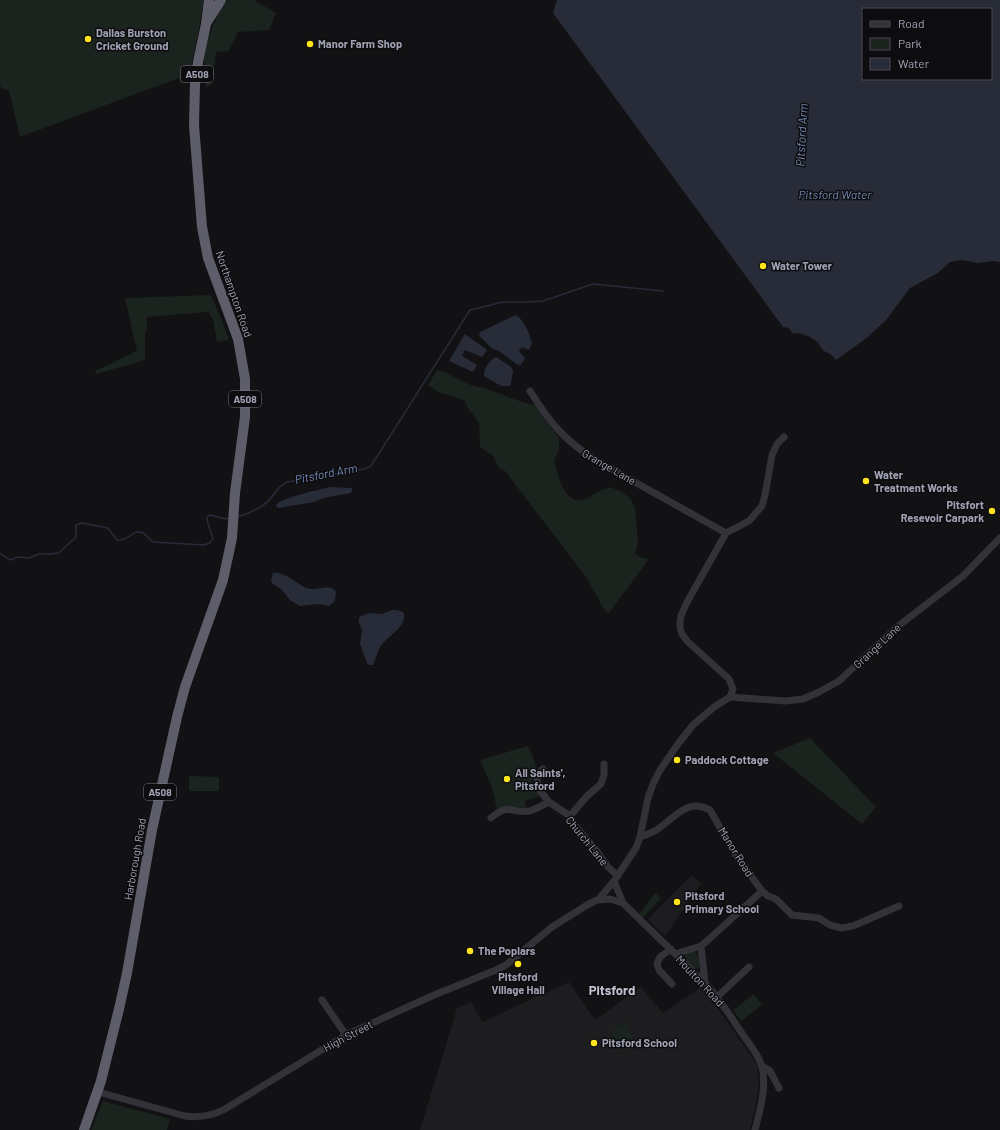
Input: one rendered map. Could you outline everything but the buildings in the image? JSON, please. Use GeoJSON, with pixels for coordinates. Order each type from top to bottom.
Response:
{"type":"FeatureCollection","features":[{"type":"Feature","properties":{"kind":"highway","name":"Northampton Road"},"geometry":{"type":"LineString","coordinates":[[209,0],[206,24],[198,62],[194,109],[195,147],[202,227],[208,258],[234,328],[241,351],[244,372],[245,417],[234,501],[233,526]]}},
{"type":"Feature","properties":{"kind":"highway","name":"Northampton Road"},"geometry":{"type":"LineString","coordinates":[[206,24],[221,0]]}},
{"type":"Feature","properties":{"kind":"highway","name":"Harborough Road"},"geometry":{"type":"LineString","coordinates":[[84,1130],[98,1092],[116,1023],[127,973],[148,852],[176,717],[185,687],[224,580],[231,548],[233,526]]}},
{"type":"Feature","properties":{"kind":"street","name":"Grange Lane"},"geometry":{"type":"LineString","coordinates":[[530,391],[548,419],[578,450],[726,533]]}},
{"type":"Feature","properties":{"kind":"street"},"geometry":{"type":"LineString","coordinates":[[597,900],[616,878],[634,852],[640,837],[648,798],[660,770],[693,725],[714,707],[730,697],[733,690],[729,679],[687,641],[682,634],[680,622],[686,604],[726,533],[749,521],[762,506],[772,455],[777,444],[784,437]]}},
{"type":"Feature","properties":{"kind":"street","name":"Grange Lane"},"geometry":{"type":"LineString","coordinates":[[730,697],[785,700],[802,699],[839,681],[897,627],[963,576],[1000,538]]}},
{"type":"Feature","properties":{"kind":"street"},"geometry":{"type":"LineString","coordinates":[[570,816],[600,784],[604,775],[604,764]]}},
{"type":"Feature","properties":{"kind":"street","name":"Church Lane"},"geometry":{"type":"LineString","coordinates":[[544,769],[536,775],[539,789],[549,802],[570,816],[616,878]]}},
{"type":"Feature","properties":{"kind":"street"},"geometry":{"type":"LineString","coordinates":[[491,818],[499,811],[508,808],[528,811],[549,802]]}},
{"type":"Feature","properties":{"kind":"street","name":"Manor Road"},"geometry":{"type":"LineString","coordinates":[[640,837],[656,831],[680,811],[689,806],[704,806],[710,810],[735,854],[762,891]]}},
{"type":"Feature","properties":{"kind":"street"},"geometry":{"type":"LineString","coordinates":[[616,878],[623,903]]}},
{"type":"Feature","properties":{"kind":"street"},"geometry":{"type":"LineString","coordinates":[[672,984],[659,970],[657,964],[660,957],[673,951],[701,946],[737,916],[762,891],[768,896],[776,899],[792,915],[819,918],[830,925],[841,928],[852,926],[900,906]]}},
{"type":"Feature","properties":{"kind":"street"},"geometry":{"type":"LineString","coordinates":[[597,900],[610,899],[623,903]]}},
{"type":"Feature","properties":{"kind":"street","name":"High Street"},"geometry":{"type":"LineString","coordinates":[[98,1092],[185,1116],[208,1116],[225,1109],[346,1035],[434,995],[500,968],[552,927],[597,900]]}},
{"type":"Feature","properties":{"kind":"street","name":"Moulton Road"},"geometry":{"type":"LineString","coordinates":[[623,903],[717,996],[751,1047],[762,1066],[764,1083],[755,1130]]}},
{"type":"Feature","properties":{"kind":"street"},"geometry":{"type":"LineString","coordinates":[[701,946],[705,983]]}},
{"type":"Feature","properties":{"kind":"street"},"geometry":{"type":"LineString","coordinates":[[717,996],[749,967]]}},
{"type":"Feature","properties":{"kind":"street"},"geometry":{"type":"LineString","coordinates":[[322,1000],[346,1035]]}},
{"type":"Feature","properties":{"kind":"street"},"geometry":{"type":"LineString","coordinates":[[762,1066],[770,1071],[779,1088]]}},
{"type":"Feature","properties":{"kind":"shaded area","name":"Pitsford Primary School"},"geometry":{"type":"Polygon","coordinates":[[[692,875],[701,884],[665,936],[648,919],[692,875]]]}},
{"type":"Feature","properties":{"kind":"shaded area","name":"Pitsford School"},"geometry":{"type":"Polygon","coordinates":[[[569,982],[595,1020],[641,987],[663,1013],[702,986],[757,1064],[759,1083],[757,1100],[750,1130],[420,1130],[457,1008],[471,1002],[482,1022],[569,982]]]}},
{"type":"Feature","properties":{"kind":"green space","name":"Dallas Burston Cricket Ground"},"geometry":{"type":"Polygon","coordinates":[[[0,0],[204,0],[187,84],[180,84],[179,78],[20,137],[9,91],[1,88],[0,84],[0,0]]]}},
{"type":"Feature","properties":{"kind":"green space"},"geometry":{"type":"Polygon","coordinates":[[[228,0],[254,0],[276,13],[269,30],[238,32],[229,51],[216,52],[212,84],[206,88],[204,57],[209,35],[216,19],[228,0]]]}},
{"type":"Feature","properties":{"kind":"green space"},"geometry":{"type":"Polygon","coordinates":[[[211,295],[229,340],[217,342],[213,320],[208,312],[147,317],[147,330],[145,332],[145,358],[142,361],[96,374],[95,371],[137,351],[125,298],[211,295]]]}},
{"type":"Feature","properties":{"kind":"green space"},"geometry":{"type":"Polygon","coordinates":[[[437,370],[471,385],[485,388],[535,405],[559,438],[559,450],[554,461],[560,481],[567,494],[572,499],[585,499],[610,487],[620,491],[630,498],[635,507],[638,543],[635,554],[649,559],[609,613],[605,611],[586,577],[505,471],[498,467],[493,456],[480,447],[479,423],[464,400],[438,392],[428,385],[437,370]]]}},
{"type":"Feature","properties":{"kind":"green space"},"geometry":{"type":"Polygon","coordinates":[[[810,738],[876,807],[862,824],[773,753],[810,738]]]}},
{"type":"Feature","properties":{"kind":"green space"},"geometry":{"type":"Polygon","coordinates":[[[528,746],[536,765],[536,772],[533,775],[532,782],[535,789],[542,795],[525,801],[526,808],[509,807],[497,809],[492,788],[480,760],[528,746]]]}},
{"type":"Feature","properties":{"kind":"green space"},"geometry":{"type":"Polygon","coordinates":[[[189,776],[219,777],[219,791],[189,791],[189,776]]]}},
{"type":"Feature","properties":{"kind":"green space"},"geometry":{"type":"Polygon","coordinates":[[[655,893],[661,898],[643,918],[639,914],[655,893]]]}},
{"type":"Feature","properties":{"kind":"green space"},"geometry":{"type":"Polygon","coordinates":[[[694,951],[698,955],[700,966],[696,970],[684,958],[685,954],[694,951]]]}},
{"type":"Feature","properties":{"kind":"green space"},"geometry":{"type":"Polygon","coordinates":[[[754,994],[762,1005],[741,1021],[733,1010],[754,994]]]}},
{"type":"Feature","properties":{"kind":"green space"},"geometry":{"type":"Polygon","coordinates":[[[626,1023],[636,1045],[621,1051],[611,1030],[626,1023]]]}},
{"type":"Feature","properties":{"kind":"green space"},"geometry":{"type":"Polygon","coordinates":[[[103,1101],[170,1119],[167,1130],[91,1130],[103,1101]]]}},
{"type":"Feature","properties":{"kind":"water","name":"Pitsford Water"},"geometry":{"type":"Polygon","coordinates":[[[557,0],[1000,0],[1000,262],[994,261],[978,263],[962,260],[950,262],[938,273],[910,288],[886,320],[868,337],[836,360],[823,350],[812,338],[803,334],[792,333],[789,328],[783,327],[553,13],[557,0]]]}},
{"type":"Feature","properties":{"kind":"water"},"geometry":{"type":"Polygon","coordinates":[[[516,315],[528,331],[532,343],[529,350],[522,347],[519,351],[525,358],[519,365],[499,351],[493,349],[479,336],[480,332],[516,315]]]}},
{"type":"Feature","properties":{"kind":"water"},"geometry":{"type":"Polygon","coordinates":[[[465,334],[487,350],[482,357],[465,350],[462,356],[477,365],[473,372],[449,361],[465,334]]]}},
{"type":"Feature","properties":{"kind":"water"},"geometry":{"type":"Polygon","coordinates":[[[496,357],[510,366],[513,371],[510,386],[501,386],[484,376],[487,365],[496,357]]]}},
{"type":"Feature","properties":{"kind":"water"},"geometry":{"type":"Polygon","coordinates":[[[331,487],[352,488],[352,490],[351,493],[323,498],[314,502],[278,508],[276,505],[279,502],[293,497],[331,487]]]}},
{"type":"Feature","properties":{"kind":"water"},"geometry":{"type":"Polygon","coordinates":[[[273,573],[286,576],[309,589],[332,588],[336,592],[335,601],[329,606],[318,604],[300,606],[290,600],[281,589],[272,583],[271,579],[273,573]]]}},
{"type":"Feature","properties":{"kind":"water"},"geometry":{"type":"Polygon","coordinates":[[[392,610],[403,612],[404,617],[401,626],[383,643],[378,651],[373,665],[369,665],[360,644],[362,630],[359,623],[359,618],[369,613],[382,614],[392,610]]]}},
{"type":"Feature","properties":{"kind":"waterway","name":"Pitsford Arm"},"geometry":{"type":"LineString","coordinates":[[237,517],[260,507],[268,501],[283,484],[287,482],[364,469],[371,466],[470,310],[503,302],[543,301],[593,284],[663,291]]}},
{"type":"Feature","properties":{"kind":"waterway","name":"Pitsford Arm"},"geometry":{"type":"LineString","coordinates":[[0,553],[10,560],[18,557],[29,558],[39,554],[59,553],[76,537],[76,525],[82,523],[108,528],[117,540],[125,539],[136,532],[140,532],[153,542],[204,545],[210,543],[213,538],[208,525],[207,517],[210,515],[226,519],[229,518]]}},
{"type":"Feature","properties":{"kind":"place","name":"Dallas Burston Cricket Ground"},"geometry":{"type":"Point","coordinates":[88,39]}},
{"type":"Feature","properties":{"kind":"place","name":"Manor Farm Shop"},"geometry":{"type":"Point","coordinates":[310,44]}},
{"type":"Feature","properties":{"kind":"place","name":"Water Tower"},"geometry":{"type":"Point","coordinates":[763,266]}},
{"type":"Feature","properties":{"kind":"place","name":"Water Treatment Works"},"geometry":{"type":"Point","coordinates":[866,481]}},
{"type":"Feature","properties":{"kind":"place","name":"Pitsfort Resevoir Carpark"},"geometry":{"type":"Point","coordinates":[992,511]}},
{"type":"Feature","properties":{"kind":"place","name":"Paddock Cottage"},"geometry":{"type":"Point","coordinates":[677,760]}},
{"type":"Feature","properties":{"kind":"place","name":"All Saints', Pitsford"},"geometry":{"type":"Point","coordinates":[507,779]}},
{"type":"Feature","properties":{"kind":"place","name":"Pitsford Primary School"},"geometry":{"type":"Point","coordinates":[677,902]}},
{"type":"Feature","properties":{"kind":"place","name":"The Poplars"},"geometry":{"type":"Point","coordinates":[470,951]}},
{"type":"Feature","properties":{"kind":"place","name":"Pitsford Village Hall"},"geometry":{"type":"Point","coordinates":[518,964]}},
{"type":"Feature","properties":{"kind":"place","name":"Pitsford School"},"geometry":{"type":"Point","coordinates":[594,1043]}},
{"type":"Feature","properties":{"kind":"district","name":"Pitsford"},"geometry":{"type":"Point","coordinates":[612,990]}}]}
